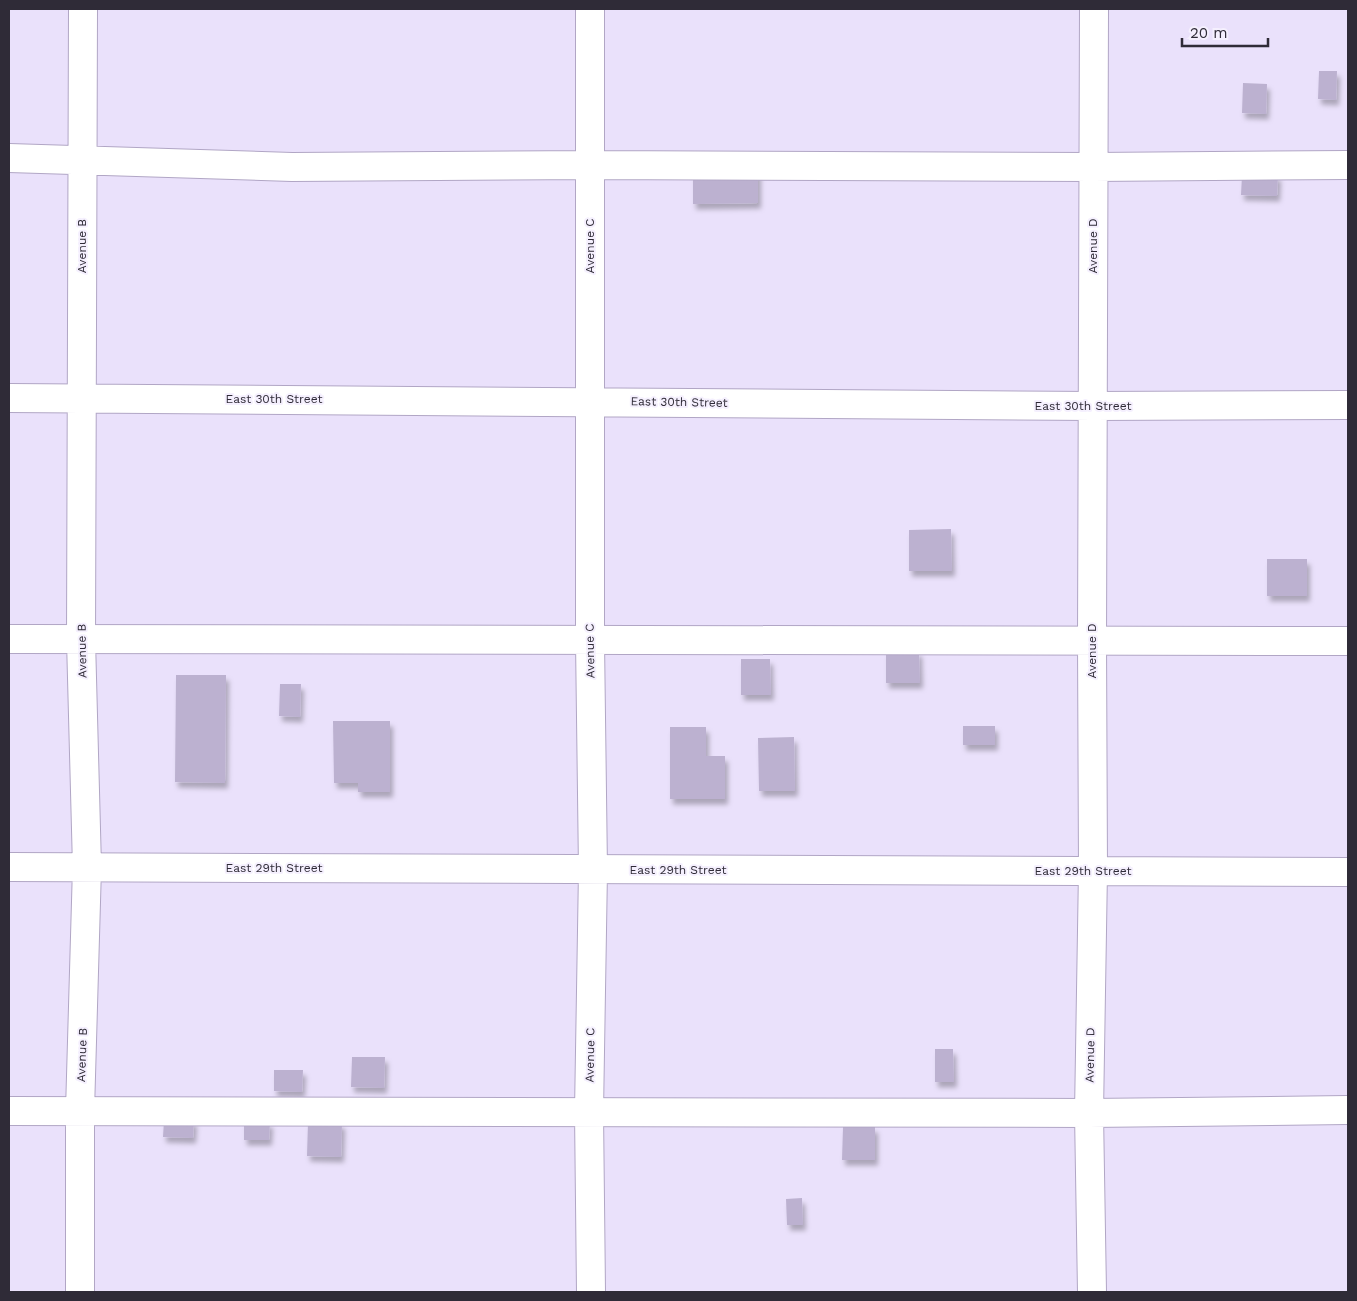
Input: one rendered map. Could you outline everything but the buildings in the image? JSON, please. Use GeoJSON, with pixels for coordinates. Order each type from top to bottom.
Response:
{"type":"FeatureCollection","features":[{"type":"Feature","properties":{"kind":"street","name":"Avenue B"},"geometry":{"type":"LineString","coordinates":[[80,1292],[80,1111],[87,867],[82,640],[82,9]]}},
{"type":"Feature","properties":{"kind":"street","name":"Avenue C"},"geometry":{"type":"LineString","coordinates":[[590,9],[590,641],[593,870],[589,1112],[590,1292]]}},
{"type":"Feature","properties":{"kind":"street","name":"Avenue D"},"geometry":{"type":"LineString","coordinates":[[1092,1292],[1089,1113],[1093,870],[1094,9]]}},
{"type":"Feature","properties":{"kind":"street"},"geometry":{"type":"LineString","coordinates":[[9,158],[292,167],[590,165],[1094,167],[1348,165]]}},
{"type":"Feature","properties":{"kind":"street","name":"East 30th Street"},"geometry":{"type":"LineString","coordinates":[[9,398],[1093,406],[1348,406]]}},
{"type":"Feature","properties":{"kind":"street"},"geometry":{"type":"LineString","coordinates":[[9,639],[1348,641]]}},
{"type":"Feature","properties":{"kind":"street","name":"East 29th Street"},"geometry":{"type":"LineString","coordinates":[[9,866],[1348,872]]}},
{"type":"Feature","properties":{"kind":"street"},"geometry":{"type":"LineString","coordinates":[[9,1111],[1089,1113],[1348,1110]]}}]}
